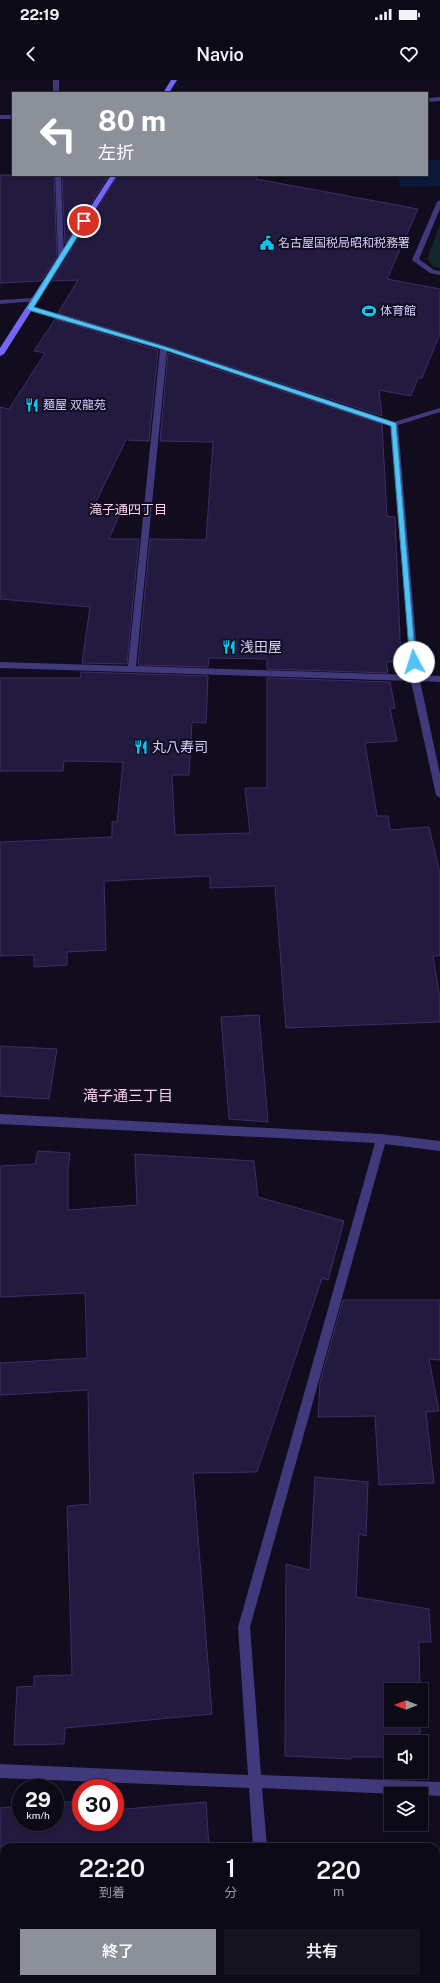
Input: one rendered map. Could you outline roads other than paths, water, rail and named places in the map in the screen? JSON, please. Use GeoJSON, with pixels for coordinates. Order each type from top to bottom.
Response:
{"type":"FeatureCollection","features":[{"type":"Feature","properties":{"kind":"street"},"geometry":{"type":"LineString","coordinates":[[56,80],[56,92]]}},
{"type":"Feature","properties":{"kind":"street"},"geometry":{"type":"LineString","coordinates":[[167,92],[174,80]]}},
{"type":"Feature","properties":{"kind":"street"},"geometry":{"type":"LineString","coordinates":[[428,100],[440,99]]}},
{"type":"Feature","properties":{"kind":"street"},"geometry":{"type":"LineString","coordinates":[[0,117],[12,117]]}},
{"type":"Feature","properties":{"kind":"street"},"geometry":{"type":"LineString","coordinates":[[58,176],[61,256]]}},
{"type":"Feature","properties":{"kind":"street"},"geometry":{"type":"LineString","coordinates":[[0,354],[113,176]]}},
{"type":"Feature","properties":{"kind":"street"},"geometry":{"type":"LineString","coordinates":[[440,202],[415,260],[432,272],[440,273]]}},
{"type":"Feature","properties":{"kind":"street"},"geometry":{"type":"LineString","coordinates":[[0,302],[35,300]]}},
{"type":"Feature","properties":{"kind":"street"},"geometry":{"type":"LineString","coordinates":[[30,308],[164,348],[394,424],[440,410]]}},
{"type":"Feature","properties":{"kind":"street"},"geometry":{"type":"LineString","coordinates":[[132,668],[164,348]]}},
{"type":"Feature","properties":{"kind":"street"},"geometry":{"type":"LineString","coordinates":[[394,424],[415,678],[440,795]]}},
{"type":"Feature","properties":{"kind":"street"},"geometry":{"type":"LineString","coordinates":[[0,665],[440,678]]}},
{"type":"Feature","properties":{"kind":"street"},"geometry":{"type":"LineString","coordinates":[[0,1119],[381,1140],[440,1146]]}},
{"type":"Feature","properties":{"kind":"street"},"geometry":{"type":"LineString","coordinates":[[260,1843],[244,1627],[381,1140]]}},
{"type":"Feature","properties":{"kind":"street"},"geometry":{"type":"LineString","coordinates":[[0,1771],[255,1780],[440,1789]]}},
{"type":"Feature","properties":{"kind":"water"},"geometry":{"type":"Polygon","coordinates":[[[428,160],[440,160],[440,186],[401,187],[397,176],[428,176],[428,160]]]}},
{"type":"Feature","properties":{"kind":"place","name":"名古屋国税局昭和税務署"},"geometry":{"type":"Point","coordinates":[267,243]}},
{"type":"Feature","properties":{"kind":"place","name":"体育館"},"geometry":{"type":"Point","coordinates":[369,311]}},
{"type":"Feature","properties":{"kind":"place","name":"麺屋 双龍苑"},"geometry":{"type":"Point","coordinates":[32,405]}},
{"type":"Feature","properties":{"kind":"place","name":"浅田屋"},"geometry":{"type":"Point","coordinates":[229,647]}},
{"type":"Feature","properties":{"kind":"place","name":"丸八寿司"},"geometry":{"type":"Point","coordinates":[141,747]}},
{"type":"Feature","properties":{"kind":"district","name":"滝子通四丁目"},"geometry":{"type":"Point","coordinates":[128,509]}},
{"type":"Feature","properties":{"kind":"district","name":"滝子通三丁目"},"geometry":{"type":"Point","coordinates":[128,1095]}}]}
